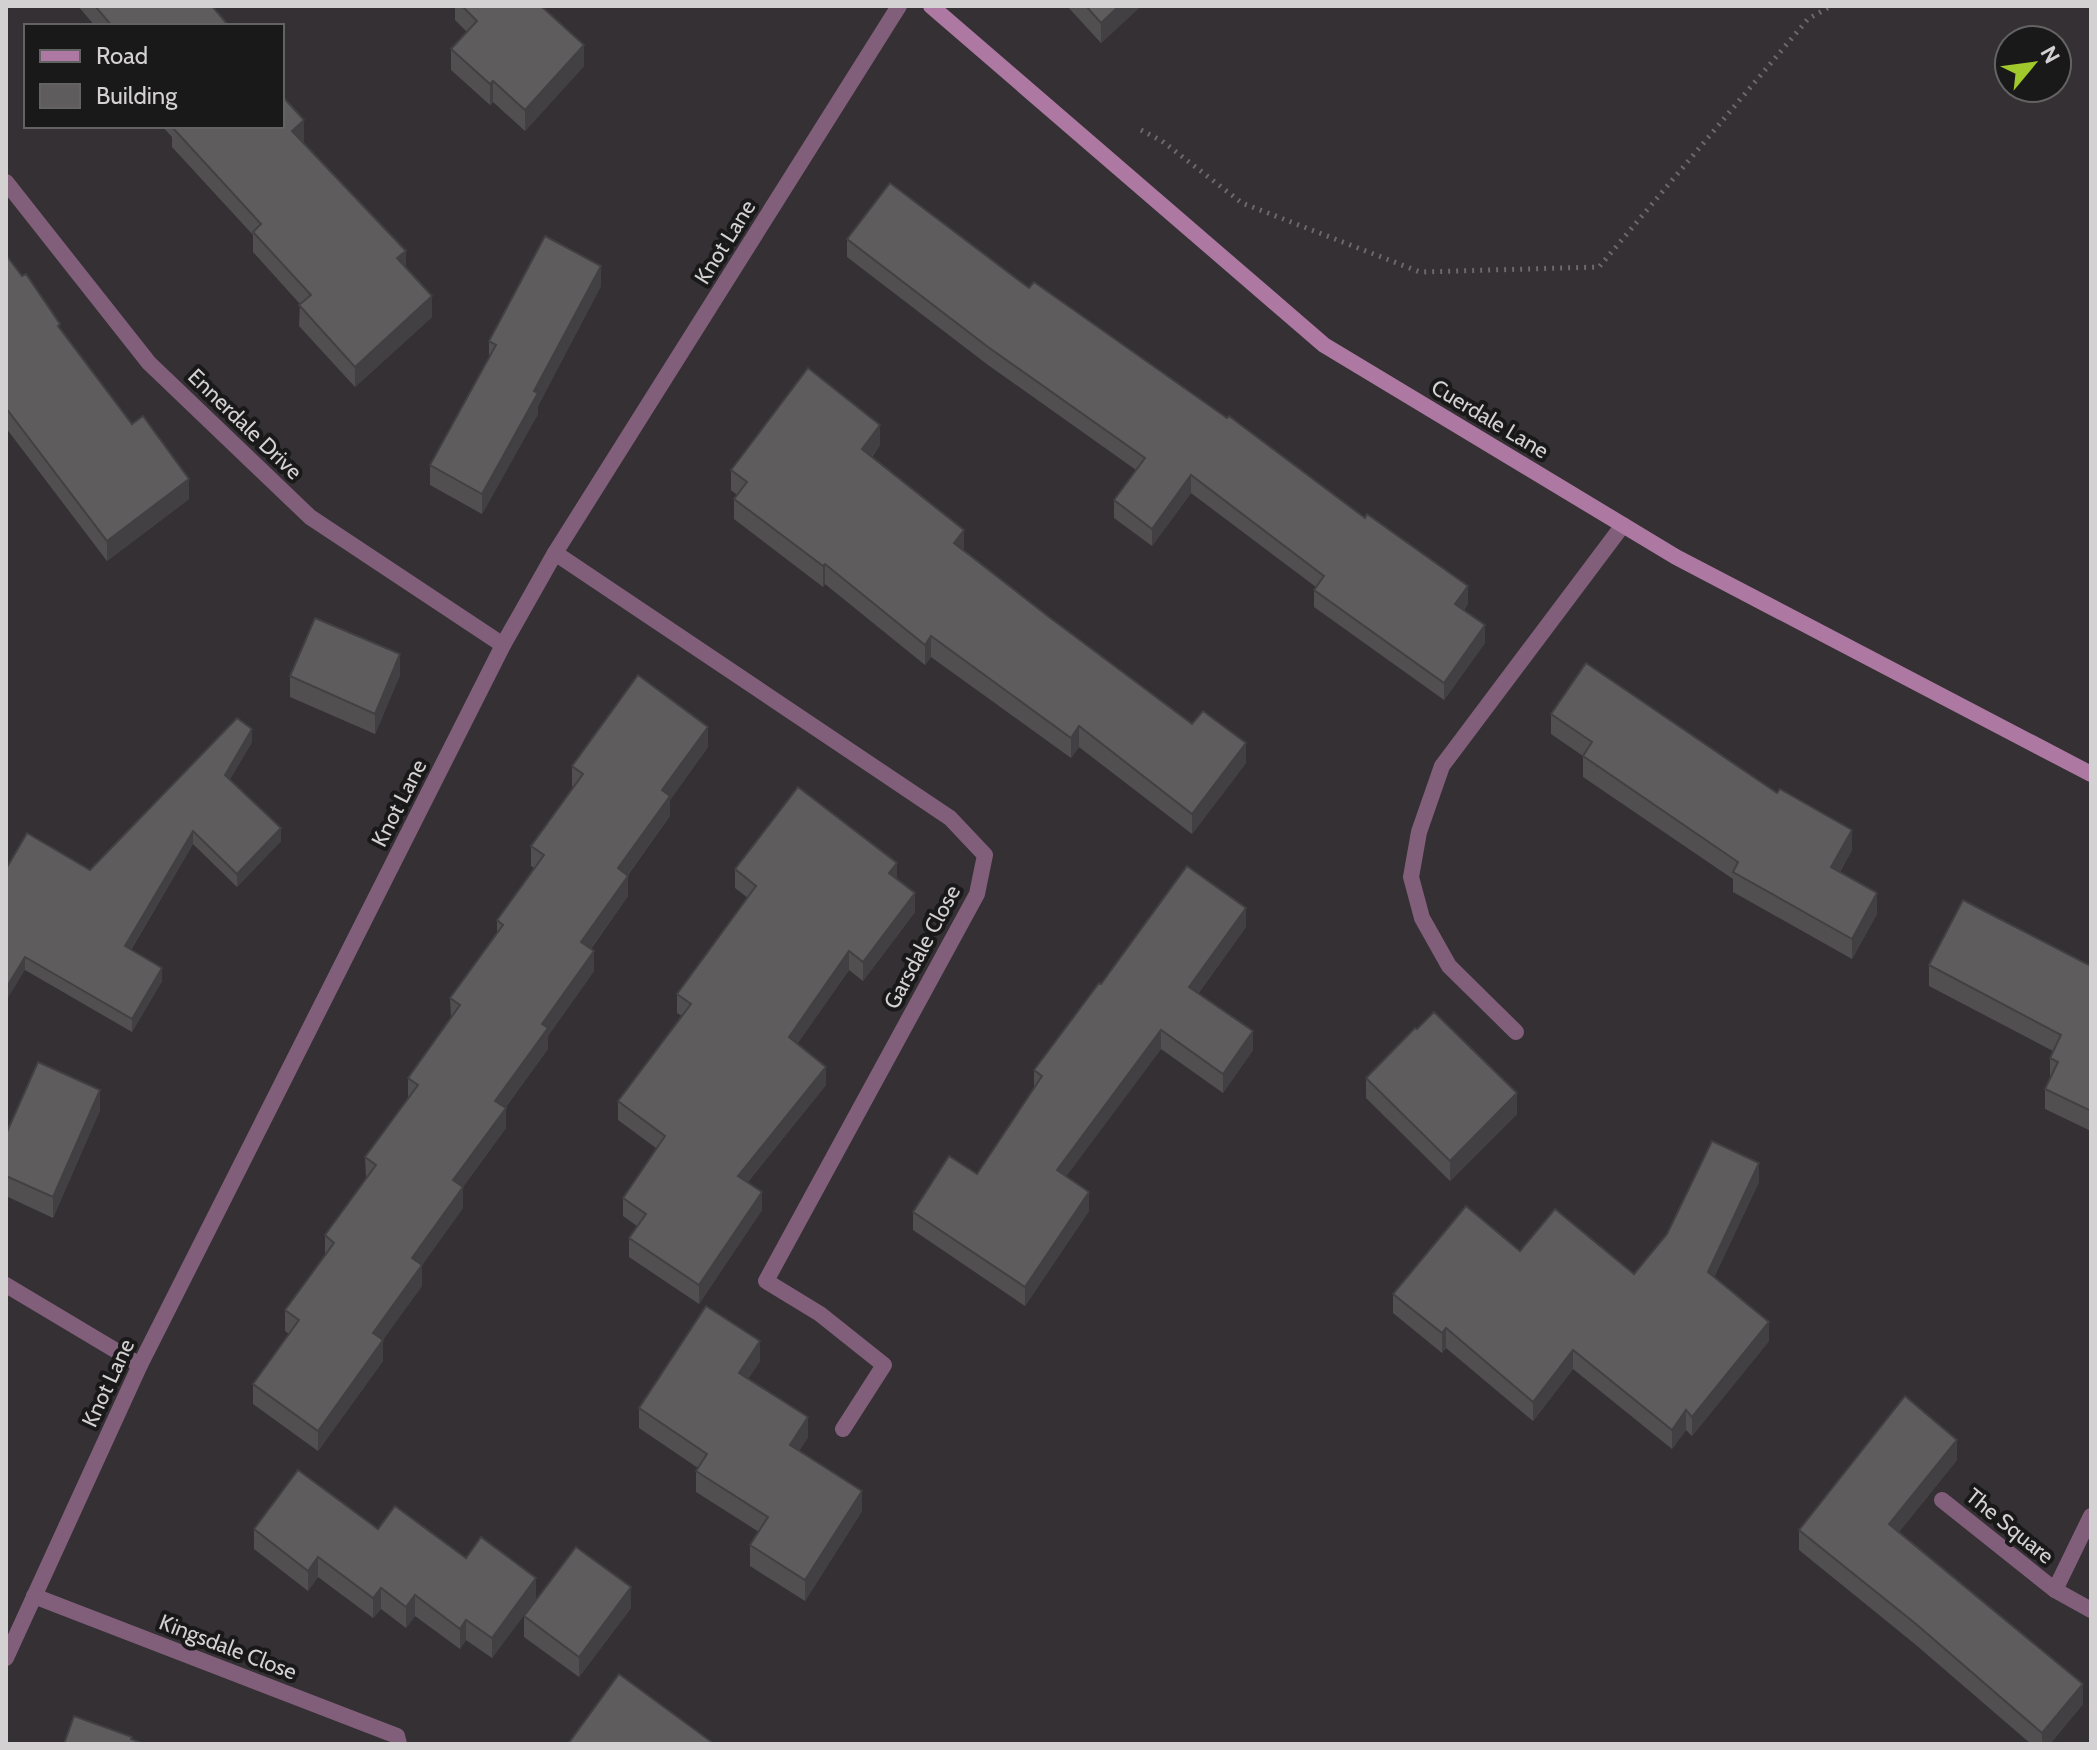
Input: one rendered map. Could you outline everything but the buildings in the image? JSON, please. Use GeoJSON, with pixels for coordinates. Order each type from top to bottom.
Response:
{"type":"FeatureCollection","features":[{"type":"Feature","properties":{"kind":"main road","name":"Cuerdale Lane"},"geometry":{"type":"LineString","coordinates":[[931,6],[1324,345],[1676,557],[2091,774]]}},
{"type":"Feature","properties":{"kind":"street","name":"Knot Lane"},"geometry":{"type":"LineString","coordinates":[[6,1658],[140,1365],[503,645],[555,553],[899,6]]}},
{"type":"Feature","properties":{"kind":"street","name":"Ennerdale Drive"},"geometry":{"type":"LineString","coordinates":[[6,182],[149,363],[310,517],[503,645]]}},
{"type":"Feature","properties":{"kind":"street"},"geometry":{"type":"LineString","coordinates":[[1516,1032],[1449,966],[1422,918],[1411,877],[1419,832],[1442,766],[1623,525]]}},
{"type":"Feature","properties":{"kind":"street","name":"Garsdale Close"},"geometry":{"type":"LineString","coordinates":[[555,553],[950,818],[985,855],[977,894],[766,1281],[820,1314],[884,1365],[843,1429]]}},
{"type":"Feature","properties":{"kind":"street"},"geometry":{"type":"LineString","coordinates":[[6,1285],[140,1365]]}},
{"type":"Feature","properties":{"kind":"street","name":"The Square"},"geometry":{"type":"LineString","coordinates":[[1942,1500],[2055,1590],[2091,1610]]}},
{"type":"Feature","properties":{"kind":"street"},"geometry":{"type":"LineString","coordinates":[[2055,1590],[2091,1516]]}},
{"type":"Feature","properties":{"kind":"street","name":"Kingsdale Close"},"geometry":{"type":"LineString","coordinates":[[34,1596],[397,1736],[399,1744]]}},
{"type":"Feature","properties":{"kind":"path"},"geometry":{"type":"LineString","coordinates":[[1135,126],[1162,141],[1242,203],[1420,272],[1599,267],[1808,19],[1831,6]]}}]}
